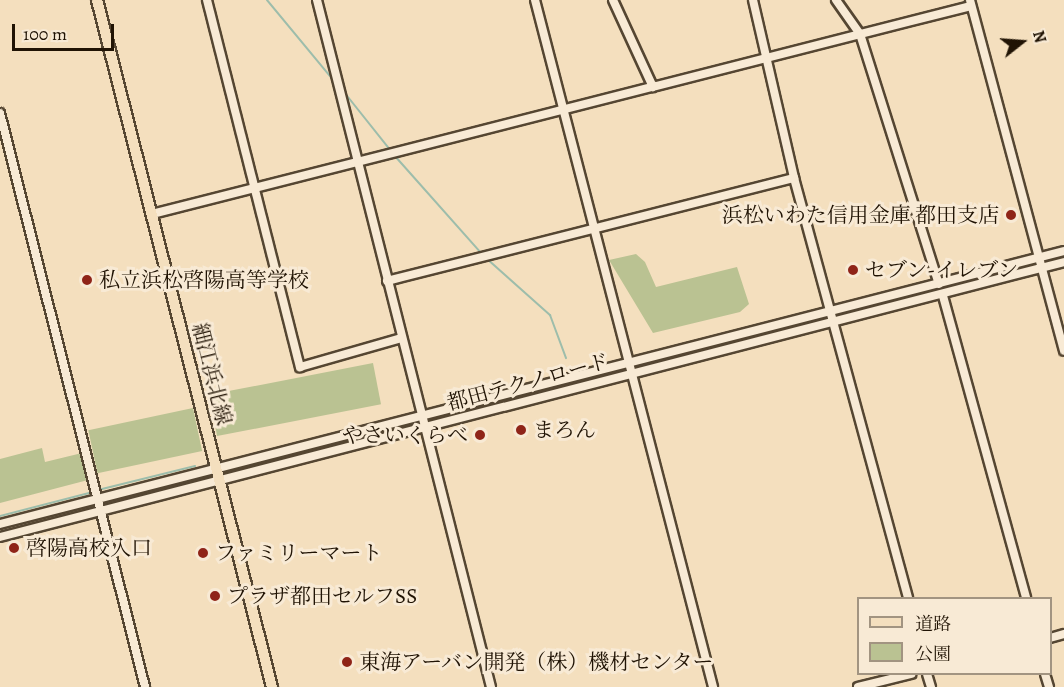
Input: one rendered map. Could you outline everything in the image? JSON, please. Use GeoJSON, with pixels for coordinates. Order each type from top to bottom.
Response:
{"type":"FeatureCollection","features":[{"type":"Feature","properties":{"kind":"main road","name":"細江浜北線"},"geometry":{"type":"LineString","coordinates":[[97,0],[272,687]]}},
{"type":"Feature","properties":{"kind":"street"},"geometry":{"type":"LineString","coordinates":[[207,0],[300,367],[402,338]]}},
{"type":"Feature","properties":{"kind":"street"},"geometry":{"type":"LineString","coordinates":[[317,0],[491,687]]}},
{"type":"Feature","properties":{"kind":"street"},"geometry":{"type":"LineString","coordinates":[[535,0],[713,687]]}},
{"type":"Feature","properties":{"kind":"street"},"geometry":{"type":"LineString","coordinates":[[613,0],[653,87]]}},
{"type":"Feature","properties":{"kind":"street"},"geometry":{"type":"LineString","coordinates":[[753,0],[794,177],[837,322],[908,597]]}},
{"type":"Feature","properties":{"kind":"street"},"geometry":{"type":"LineString","coordinates":[[836,0],[860,34],[939,284]]}},
{"type":"Feature","properties":{"kind":"street"},"geometry":{"type":"LineString","coordinates":[[152,214],[860,34],[970,3],[1064,351]]}},
{"type":"Feature","properties":{"kind":"street"},"geometry":{"type":"LineString","coordinates":[[0,113],[145,687]]}},
{"type":"Feature","properties":{"kind":"street"},"geometry":{"type":"LineString","coordinates":[[387,281],[794,177]]}},
{"type":"Feature","properties":{"kind":"street","name":"都田テクノロード"},"geometry":{"type":"LineString","coordinates":[[0,524],[1064,251]]}},
{"type":"Feature","properties":{"kind":"street","name":"都田テクノロード"},"geometry":{"type":"LineString","coordinates":[[0,537],[943,296],[1064,262]]}},
{"type":"Feature","properties":{"kind":"street"},"geometry":{"type":"LineString","coordinates":[[943,296],[1026,597]]}},
{"type":"Feature","properties":{"kind":"street"},"geometry":{"type":"LineString","coordinates":[[858,687],[907,675]]}},
{"type":"Feature","properties":{"kind":"green space"},"geometry":{"type":"Polygon","coordinates":[[[636,254],[645,262],[656,287],[737,267],[749,304],[740,312],[653,333],[609,260],[636,254]]]}},
{"type":"Feature","properties":{"kind":"green space"},"geometry":{"type":"Polygon","coordinates":[[[373,363],[381,404],[217,436],[209,395],[373,363]]]}},
{"type":"Feature","properties":{"kind":"green space"},"geometry":{"type":"Polygon","coordinates":[[[193,408],[202,451],[97,473],[88,430],[193,408]]]}},
{"type":"Feature","properties":{"kind":"green space"},"geometry":{"type":"Polygon","coordinates":[[[42,448],[45,462],[82,453],[88,480],[0,503],[0,459],[42,448]]]}},
{"type":"Feature","properties":{"kind":"waterway"},"geometry":{"type":"LineString","coordinates":[[267,0],[334,81]]}},
{"type":"Feature","properties":{"kind":"waterway"},"geometry":{"type":"LineString","coordinates":[[344,92],[391,151]]}},
{"type":"Feature","properties":{"kind":"waterway"},"geometry":{"type":"LineString","coordinates":[[394,155],[482,254]]}},
{"type":"Feature","properties":{"kind":"waterway"},"geometry":{"type":"LineString","coordinates":[[486,258],[550,315],[566,358]]}},
{"type":"Feature","properties":{"kind":"waterway"},"geometry":{"type":"LineString","coordinates":[[98,490],[195,466]]}},
{"type":"Feature","properties":{"kind":"waterway"},"geometry":{"type":"LineString","coordinates":[[0,516],[93,492]]}},
{"type":"Feature","properties":{"kind":"place","name":"浜松いわた信用金庫 都田支店"},"geometry":{"type":"Point","coordinates":[1011,215]}},
{"type":"Feature","properties":{"kind":"place","name":"セブン-イレブン"},"geometry":{"type":"Point","coordinates":[853,270]}},
{"type":"Feature","properties":{"kind":"place","name":"私立浜松啓陽高等学校"},"geometry":{"type":"Point","coordinates":[87,280]}},
{"type":"Feature","properties":{"kind":"place","name":"まろん"},"geometry":{"type":"Point","coordinates":[521,430]}},
{"type":"Feature","properties":{"kind":"place","name":"やさいくらべ"},"geometry":{"type":"Point","coordinates":[480,435]}},
{"type":"Feature","properties":{"kind":"place","name":"啓陽高校入口"},"geometry":{"type":"Point","coordinates":[14,548]}},
{"type":"Feature","properties":{"kind":"place","name":"ファミリーマート"},"geometry":{"type":"Point","coordinates":[203,553]}},
{"type":"Feature","properties":{"kind":"place","name":"プラザ都田セルフSS"},"geometry":{"type":"Point","coordinates":[215,596]}},
{"type":"Feature","properties":{"kind":"place","name":"東海アーバン開発（株）機材センター"},"geometry":{"type":"Point","coordinates":[347,662]}}]}
